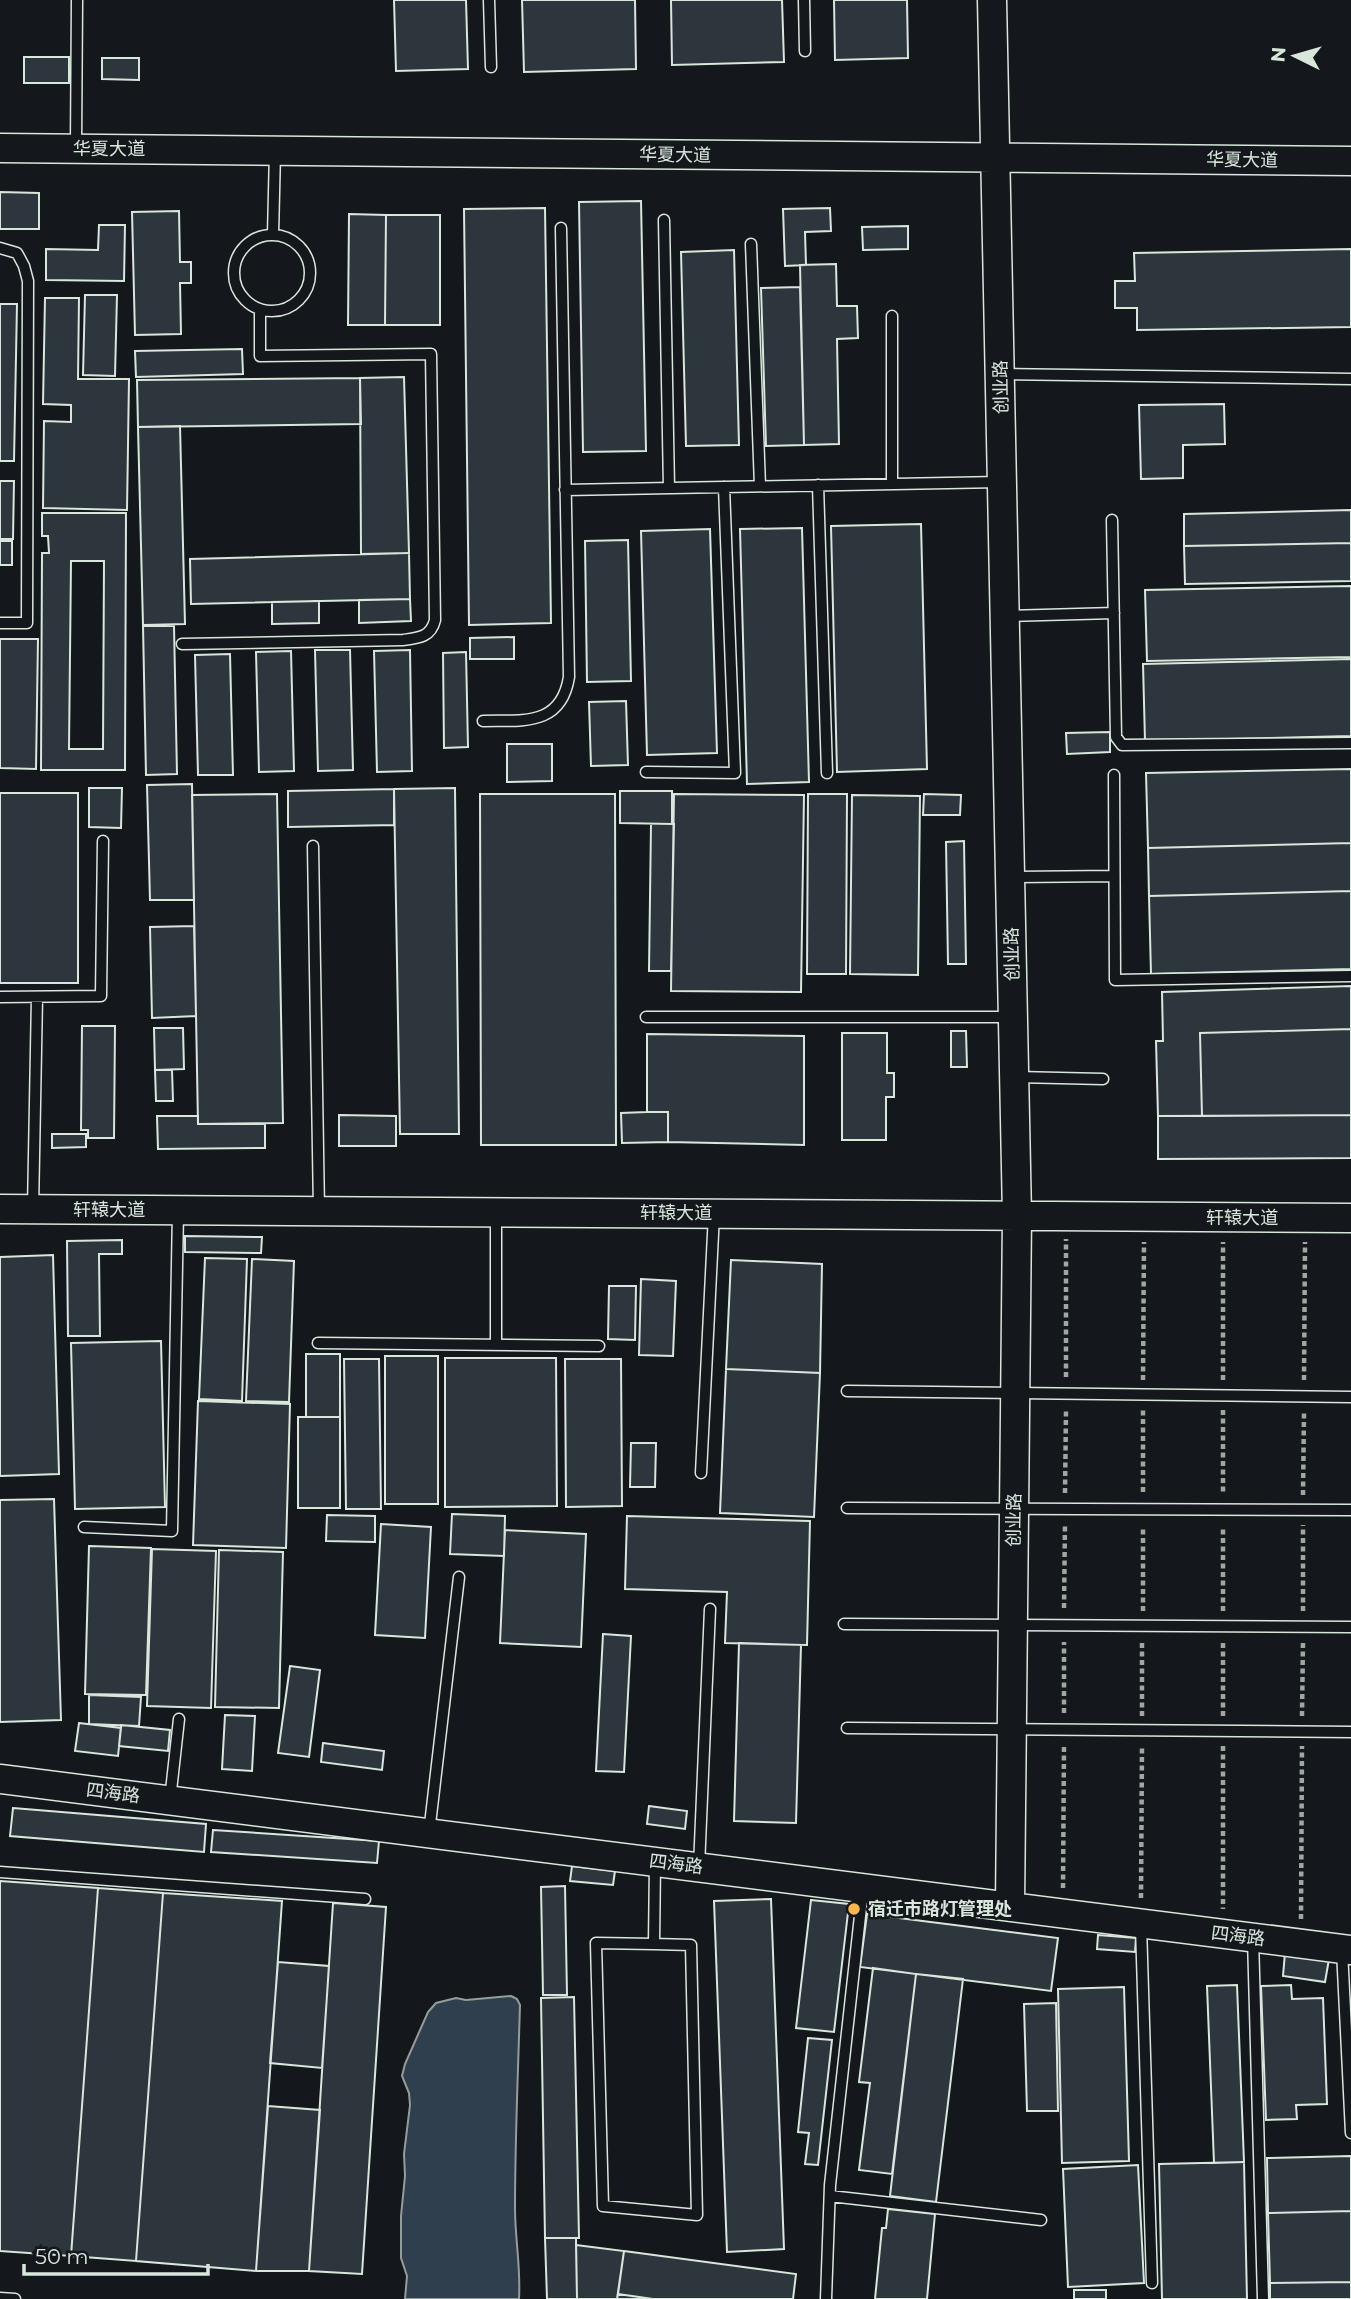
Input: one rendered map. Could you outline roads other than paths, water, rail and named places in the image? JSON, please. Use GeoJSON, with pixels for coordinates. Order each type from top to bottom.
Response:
{"type":"FeatureCollection","features":[{"type":"Feature","properties":{"kind":"street","name":"创业路"},"geometry":{"type":"LineString","coordinates":[[992,0],[1017,1216],[1010,1907]]}},
{"type":"Feature","properties":{"kind":"street","name":"华夏大道"},"geometry":{"type":"LineString","coordinates":[[0,148],[1351,161]]}},
{"type":"Feature","properties":{"kind":"street","name":"轩辕大道"},"geometry":{"type":"LineString","coordinates":[[0,1209],[1351,1218]]}},
{"type":"Feature","properties":{"kind":"street","name":"四海路"},"geometry":{"type":"LineString","coordinates":[[0,1779],[1346,1950]]}},
{"type":"Feature","properties":{"kind":"lane"},"geometry":{"type":"LineString","coordinates":[[76,149],[77,0]]}},
{"type":"Feature","properties":{"kind":"lane"},"geometry":{"type":"LineString","coordinates":[[489,0],[491,67]]}},
{"type":"Feature","properties":{"kind":"lane"},"geometry":{"type":"LineString","coordinates":[[804,0],[805,51]]}},
{"type":"Feature","properties":{"kind":"lane"},"geometry":{"type":"LineString","coordinates":[[273,235],[275,151]]}},
{"type":"Feature","properties":{"kind":"lane"},"geometry":{"type":"LineString","coordinates":[[664,220],[668,488]]}},
{"type":"Feature","properties":{"kind":"lane"},"geometry":{"type":"LineString","coordinates":[[483,721],[542,718],[552,712],[566,691],[569,677],[561,228]]}},
{"type":"Feature","properties":{"kind":"lane"},"geometry":{"type":"LineString","coordinates":[[273,235],[286,238],[297,245],[305,255],[310,268],[309,281],[296,303],[284,309],[260,309],[249,304],[241,295],[234,272],[237,261],[242,250],[262,237],[273,235]]}},
{"type":"Feature","properties":{"kind":"lane"},"geometry":{"type":"LineString","coordinates":[[751,244],[760,486]]}},
{"type":"Feature","properties":{"kind":"lane"},"geometry":{"type":"LineString","coordinates":[[0,248],[17,253],[29,281],[27,623],[0,622]]}},
{"type":"Feature","properties":{"kind":"lane"},"geometry":{"type":"LineString","coordinates":[[183,645],[404,640],[427,635],[433,629],[431,354],[260,356],[260,309]]}},
{"type":"Feature","properties":{"kind":"lane"},"geometry":{"type":"LineString","coordinates":[[891,316],[892,484]]}},
{"type":"Feature","properties":{"kind":"lane"},"geometry":{"type":"LineString","coordinates":[[1001,374],[1351,379]]}},
{"type":"Feature","properties":{"kind":"lane"},"geometry":{"type":"LineString","coordinates":[[565,490],[1003,482]]}},
{"type":"Feature","properties":{"kind":"lane"},"geometry":{"type":"LineString","coordinates":[[818,485],[827,773]]}},
{"type":"Feature","properties":{"kind":"lane"},"geometry":{"type":"LineString","coordinates":[[646,772],[734,773],[724,487]]}},
{"type":"Feature","properties":{"kind":"lane"},"geometry":{"type":"LineString","coordinates":[[1111,520],[1116,737],[1122,745],[1351,743]]}},
{"type":"Feature","properties":{"kind":"lane"},"geometry":{"type":"LineString","coordinates":[[1005,616],[1114,613]]}},
{"type":"Feature","properties":{"kind":"lane"},"geometry":{"type":"LineString","coordinates":[[1114,775],[1115,980],[1351,976]]}},
{"type":"Feature","properties":{"kind":"lane"},"geometry":{"type":"LineString","coordinates":[[0,996],[101,996],[103,841]]}},
{"type":"Feature","properties":{"kind":"lane"},"geometry":{"type":"LineString","coordinates":[[313,846],[319,1211]]}},
{"type":"Feature","properties":{"kind":"lane"},"geometry":{"type":"LineString","coordinates":[[1011,877],[1114,876]]}},
{"type":"Feature","properties":{"kind":"lane"},"geometry":{"type":"LineString","coordinates":[[33,1209],[37,997]]}},
{"type":"Feature","properties":{"kind":"lane"},"geometry":{"type":"LineString","coordinates":[[646,1017],[1013,1017]]}},
{"type":"Feature","properties":{"kind":"lane"},"geometry":{"type":"LineString","coordinates":[[1014,1077],[1103,1079]]}},
{"type":"Feature","properties":{"kind":"lane"},"geometry":{"type":"LineString","coordinates":[[84,1527],[172,1531],[178,1210]]}},
{"type":"Feature","properties":{"kind":"lane"},"geometry":{"type":"LineString","coordinates":[[496,1212],[496,1345]]}},
{"type":"Feature","properties":{"kind":"lane"},"geometry":{"type":"LineString","coordinates":[[701,1473],[713,1214]]}},
{"type":"Feature","properties":{"kind":"lane"},"geometry":{"type":"LineString","coordinates":[[318,1343],[599,1346]]}},
{"type":"Feature","properties":{"kind":"lane"},"geometry":{"type":"LineString","coordinates":[[847,1391],[1351,1397]]}},
{"type":"Feature","properties":{"kind":"lane"},"geometry":{"type":"LineString","coordinates":[[847,1508],[1351,1510]]}},
{"type":"Feature","properties":{"kind":"lane"},"geometry":{"type":"LineString","coordinates":[[429,1833],[459,1577]]}},
{"type":"Feature","properties":{"kind":"lane"},"geometry":{"type":"LineString","coordinates":[[698,1867],[710,1609]]}},
{"type":"Feature","properties":{"kind":"lane"},"geometry":{"type":"LineString","coordinates":[[844,1625],[1351,1627]]}},
{"type":"Feature","properties":{"kind":"lane"},"geometry":{"type":"LineString","coordinates":[[170,1800],[179,1719]]}},
{"type":"Feature","properties":{"kind":"lane"},"geometry":{"type":"LineString","coordinates":[[847,1728],[1351,1732]]}},
{"type":"Feature","properties":{"kind":"lane"},"geometry":{"type":"LineString","coordinates":[[654,1944],[655,1862]]}},
{"type":"Feature","properties":{"kind":"lane"},"geometry":{"type":"LineString","coordinates":[[0,1872],[365,1899]]}},
{"type":"Feature","properties":{"kind":"lane"},"geometry":{"type":"LineString","coordinates":[[826,2299],[830,2196],[863,1889]]}},
{"type":"Feature","properties":{"kind":"lane"},"geometry":{"type":"LineString","coordinates":[[1141,1924],[1152,2283]]}},
{"type":"Feature","properties":{"kind":"lane"},"geometry":{"type":"LineString","coordinates":[[1253,1938],[1263,2299]]}},
{"type":"Feature","properties":{"kind":"lane"},"geometry":{"type":"LineString","coordinates":[[596,1943],[654,1944],[691,1945],[697,2215],[603,2206],[596,1943]]}},
{"type":"Feature","properties":{"kind":"lane"},"geometry":{"type":"LineString","coordinates":[[1346,1950],[1351,2133]]}},
{"type":"Feature","properties":{"kind":"lane"},"geometry":{"type":"LineString","coordinates":[[830,2196],[1041,2220]]}},
{"type":"Feature","properties":{"kind":"lane"},"geometry":{"type":"LineString","coordinates":[[0,2298],[15,2299]]}},
{"type":"Feature","properties":{"kind":"water"},"geometry":{"type":"Polygon","coordinates":[[[511,1996],[517,1999],[520,2005],[515,2208],[519,2299],[405,2299],[407,2276],[401,2258],[401,2216],[410,2105],[409,2093],[402,2076],[405,2064],[428,2012],[436,2003],[456,1998],[466,2000],[511,1996]]]}},
{"type":"Feature","properties":{"kind":"place","name":"宿迁市路灯管理处"},"geometry":{"type":"Point","coordinates":[854,1909]}}]}
